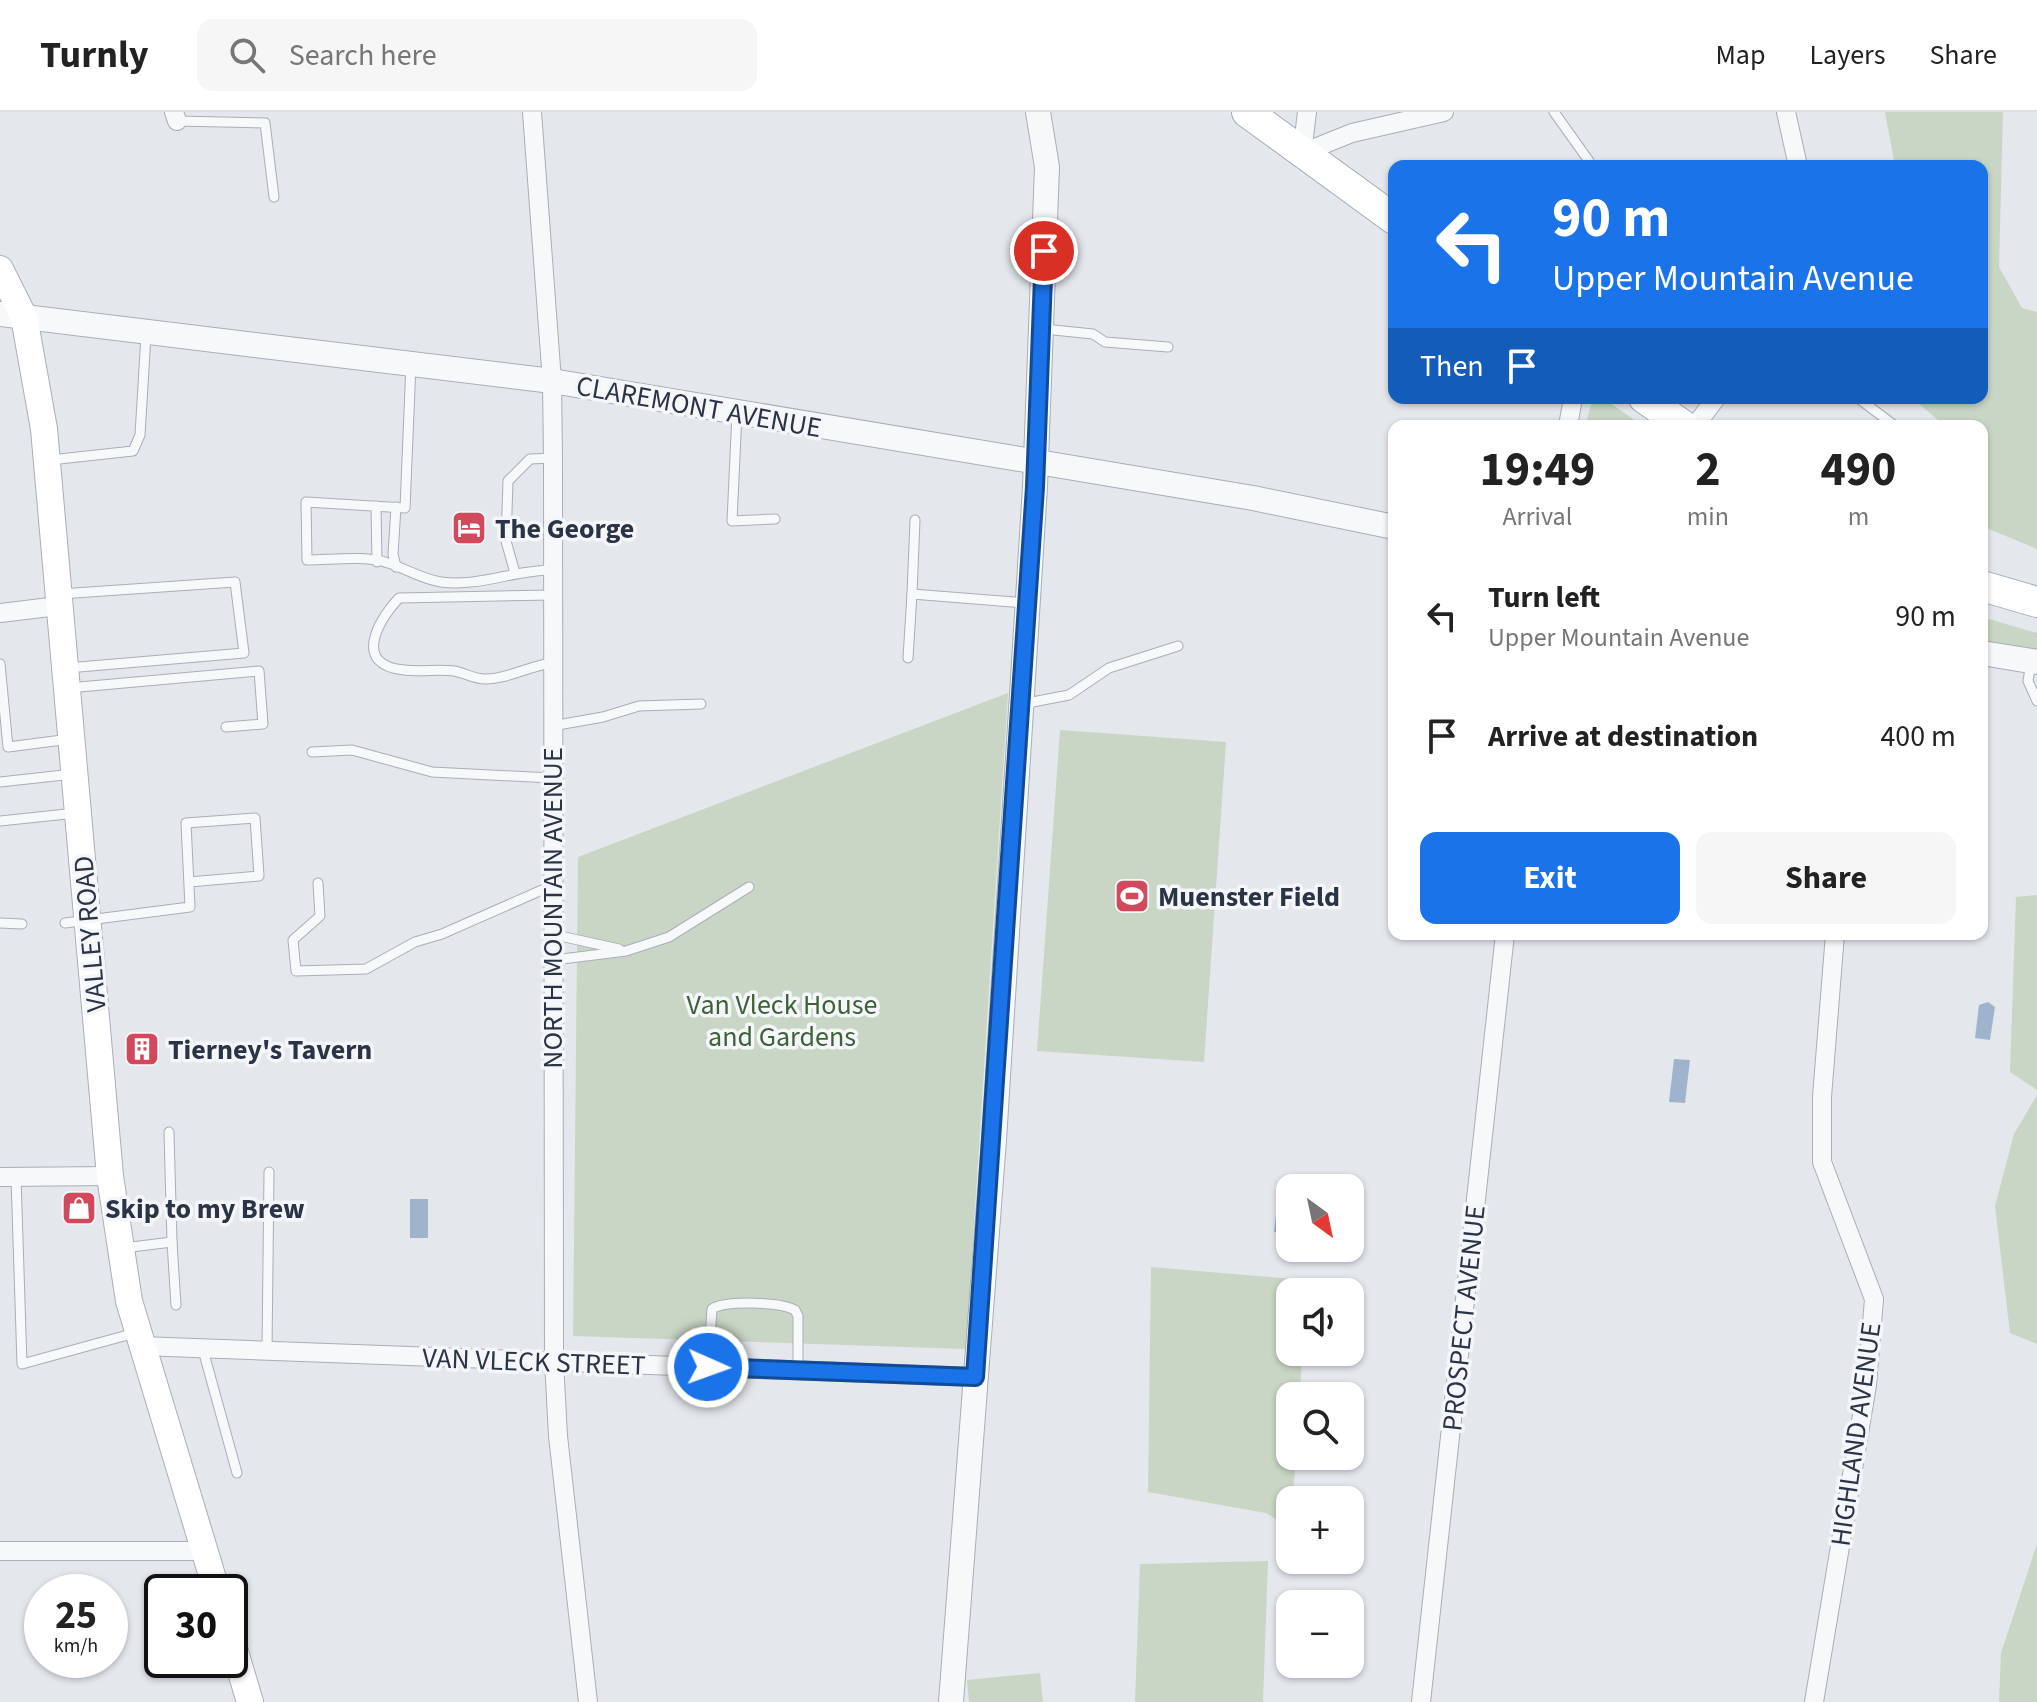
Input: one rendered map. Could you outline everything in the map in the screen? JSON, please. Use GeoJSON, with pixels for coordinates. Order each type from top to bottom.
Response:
{"type":"FeatureCollection","features":[{"type":"Feature","properties":{"kind":"main road"},"geometry":{"type":"LineString","coordinates":[[1247,112],[1388,215]]}},
{"type":"Feature","properties":{"kind":"main road","name":"VALLEY ROAD"},"geometry":{"type":"LineString","coordinates":[[0,269],[46,460],[77,813],[76,922],[120,1249],[139,1339],[212,1574]]}},
{"type":"Feature","properties":{"kind":"main road"},"geometry":{"type":"LineString","coordinates":[[1653,404],[1675,420]]}},
{"type":"Feature","properties":{"kind":"main road"},"geometry":{"type":"LineString","coordinates":[[1988,588],[2037,602]]}},
{"type":"Feature","properties":{"kind":"main road"},"geometry":{"type":"LineString","coordinates":[[243,1678],[250,1702]]}},
{"type":"Feature","properties":{"kind":"street","name":"NORTH MOUNTAIN AVENUE"},"geometry":{"type":"LineString","coordinates":[[532,112],[552,381],[554,1361],[558,1436],[588,1702]]}},
{"type":"Feature","properties":{"kind":"street"},"geometry":{"type":"LineString","coordinates":[[951,1702],[1021,704],[1035,461],[1047,167],[1038,112]]}},
{"type":"Feature","properties":{"kind":"street"},"geometry":{"type":"LineString","coordinates":[[1307,112],[1302,153],[1352,133],[1444,112]]}},
{"type":"Feature","properties":{"kind":"street"},"geometry":{"type":"LineString","coordinates":[[1786,112],[1797,160]]}},
{"type":"Feature","properties":{"kind":"street","name":"CLAREMONT AVENUE"},"geometry":{"type":"LineString","coordinates":[[12,316],[552,381],[1253,498],[1388,526]]}},
{"type":"Feature","properties":{"kind":"street"},"geometry":{"type":"LineString","coordinates":[[0,613],[57,600]]}},
{"type":"Feature","properties":{"kind":"street"},"geometry":{"type":"LineString","coordinates":[[1988,654],[2034,661]]}},
{"type":"Feature","properties":{"kind":"street","name":"PROSPECT AVENUE"},"geometry":{"type":"LineString","coordinates":[[1421,1702],[1504,940]]}},
{"type":"Feature","properties":{"kind":"street","name":"HIGHLAND AVENUE"},"geometry":{"type":"LineString","coordinates":[[1814,1702],[1867,1385],[1874,1299],[1822,1162],[1822,1097],[1835,940]]}},
{"type":"Feature","properties":{"kind":"street"},"geometry":{"type":"LineString","coordinates":[[8,1177],[110,1176]]}},
{"type":"Feature","properties":{"kind":"street","name":"VAN VLECK STREET"},"geometry":{"type":"LineString","coordinates":[[139,1339],[203,1350],[975,1377]]}},
{"type":"Feature","properties":{"kind":"street"},"geometry":{"type":"LineString","coordinates":[[0,1551],[205,1551]]}},
{"type":"Feature","properties":{"kind":"lane"},"geometry":{"type":"LineString","coordinates":[[1554,112],[1588,160]]}},
{"type":"Feature","properties":{"kind":"lane"},"geometry":{"type":"LineString","coordinates":[[176,116],[265,123],[274,197]]}},
{"type":"Feature","properties":{"kind":"lane"},"geometry":{"type":"LineString","coordinates":[[1041,329],[1093,334],[1105,342],[1168,347]]}},
{"type":"Feature","properties":{"kind":"lane"},"geometry":{"type":"LineString","coordinates":[[46,460],[133,451],[140,435],[146,331]]}},
{"type":"Feature","properties":{"kind":"lane"},"geometry":{"type":"LineString","coordinates":[[411,364],[405,508],[306,502],[307,560],[377,562],[442,582],[489,582],[515,573],[552,570]]}},
{"type":"Feature","properties":{"kind":"lane"},"geometry":{"type":"LineString","coordinates":[[1866,404],[1887,420]]}},
{"type":"Feature","properties":{"kind":"lane"},"geometry":{"type":"LineString","coordinates":[[737,413],[732,521],[775,519]]}},
{"type":"Feature","properties":{"kind":"lane"},"geometry":{"type":"LineString","coordinates":[[515,573],[506,541],[508,481],[530,459],[553,458]]}},
{"type":"Feature","properties":{"kind":"lane"},"geometry":{"type":"LineString","coordinates":[[376,506],[377,562]]}},
{"type":"Feature","properties":{"kind":"lane"},"geometry":{"type":"LineString","coordinates":[[396,507],[393,554],[396,567]]}},
{"type":"Feature","properties":{"kind":"lane"},"geometry":{"type":"LineString","coordinates":[[908,658],[915,520]]}},
{"type":"Feature","properties":{"kind":"lane"},"geometry":{"type":"LineString","coordinates":[[57,600],[235,582],[244,653],[64,678]]}},
{"type":"Feature","properties":{"kind":"lane"},"geometry":{"type":"LineString","coordinates":[[912,594],[1026,603]]}},
{"type":"Feature","properties":{"kind":"lane"},"geometry":{"type":"LineString","coordinates":[[551,663],[483,679],[454,671],[403,670],[386,666],[376,657],[373,642],[377,626],[399,598],[552,595]]}},
{"type":"Feature","properties":{"kind":"lane"},"geometry":{"type":"LineString","coordinates":[[1021,704],[1069,695],[1109,668],[1178,646]]}},
{"type":"Feature","properties":{"kind":"lane"},"geometry":{"type":"LineString","coordinates":[[2034,661],[2028,681],[2037,701]]}},
{"type":"Feature","properties":{"kind":"lane"},"geometry":{"type":"LineString","coordinates":[[0,664],[8,747],[70,739]]}},
{"type":"Feature","properties":{"kind":"lane"},"geometry":{"type":"LineString","coordinates":[[64,678],[259,671],[263,724],[226,727]]}},
{"type":"Feature","properties":{"kind":"lane"},"geometry":{"type":"LineString","coordinates":[[552,726],[603,717],[639,706],[701,704]]}},
{"type":"Feature","properties":{"kind":"lane"},"geometry":{"type":"LineString","coordinates":[[312,752],[352,750],[432,772],[551,778]]}},
{"type":"Feature","properties":{"kind":"lane"},"geometry":{"type":"LineString","coordinates":[[0,782],[73,774]]}},
{"type":"Feature","properties":{"kind":"lane"},"geometry":{"type":"LineString","coordinates":[[0,821],[77,813]]}},
{"type":"Feature","properties":{"kind":"lane"},"geometry":{"type":"LineString","coordinates":[[76,922],[190,907],[186,823],[255,818],[259,876],[189,882]]}},
{"type":"Feature","properties":{"kind":"lane"},"geometry":{"type":"LineString","coordinates":[[318,883],[320,916],[293,940],[296,971],[366,969],[415,942],[442,934],[551,886]]}},
{"type":"Feature","properties":{"kind":"lane"},"geometry":{"type":"LineString","coordinates":[[551,961],[626,951],[669,937],[749,887]]}},
{"type":"Feature","properties":{"kind":"lane"},"geometry":{"type":"LineString","coordinates":[[0,923],[22,924]]}},
{"type":"Feature","properties":{"kind":"lane"},"geometry":{"type":"LineString","coordinates":[[551,934],[626,951]]}},
{"type":"Feature","properties":{"kind":"lane"},"geometry":{"type":"LineString","coordinates":[[169,1132],[176,1305]]}},
{"type":"Feature","properties":{"kind":"lane"},"geometry":{"type":"LineString","coordinates":[[267,1352],[269,1172]]}},
{"type":"Feature","properties":{"kind":"lane"},"geometry":{"type":"LineString","coordinates":[[8,1177],[22,1364],[139,1339]]}},
{"type":"Feature","properties":{"kind":"lane"},"geometry":{"type":"LineString","coordinates":[[120,1249],[172,1242]]}},
{"type":"Feature","properties":{"kind":"lane"},"geometry":{"type":"LineString","coordinates":[[708,1367],[712,1309],[724,1304],[748,1304],[795,1310],[798,1316],[798,1370]]}},
{"type":"Feature","properties":{"kind":"lane"},"geometry":{"type":"LineString","coordinates":[[203,1350],[237,1473]]}},
{"type":"Feature","properties":{"kind":"green space"},"geometry":{"type":"Polygon","coordinates":[[[1885,112],[2003,112],[1999,267],[2022,308],[2037,312],[2037,549],[1988,529],[1988,420],[1938,420],[1919,404],[1988,404],[1988,160],[1894,160],[1885,112]]]}},
{"type":"Feature","properties":{"kind":"green space"},"geometry":{"type":"Polygon","coordinates":[[[1591,404],[1612,404],[1634,420],[1587,420],[1591,404]]]}},
{"type":"Feature","properties":{"kind":"green space"},"geometry":{"type":"Polygon","coordinates":[[[1988,619],[2037,633],[2037,652],[1988,641],[1988,619]]]}},
{"type":"Feature","properties":{"kind":"green space","name":"Van Vleck House and Gardens"},"geometry":{"type":"Polygon","coordinates":[[[1008,693],[966,1349],[573,1336],[578,857],[1008,693]]]}},
{"type":"Feature","properties":{"kind":"green space","name":"Muenster Field"},"geometry":{"type":"Polygon","coordinates":[[[1060,730],[1226,742],[1204,1062],[1037,1051],[1060,730]]]}},
{"type":"Feature","properties":{"kind":"green space"},"geometry":{"type":"Polygon","coordinates":[[[2037,895],[2037,1090],[2010,1072],[2016,897],[2037,895]]]}},
{"type":"Feature","properties":{"kind":"green space"},"geometry":{"type":"Polygon","coordinates":[[[2037,1095],[2037,1344],[2010,1333],[1995,1206],[2014,1134],[2037,1095]]]}},
{"type":"Feature","properties":{"kind":"green space"},"geometry":{"type":"Polygon","coordinates":[[[1151,1267],[1282,1278],[1276,1278],[1276,1366],[1301,1366],[1301,1382],[1276,1382],[1276,1470],[1295,1470],[1294,1486],[1276,1486],[1276,1519],[1266,1513],[1148,1492],[1151,1267]]]}},
{"type":"Feature","properties":{"kind":"green space"},"geometry":{"type":"Polygon","coordinates":[[[2037,1544],[2037,1702],[1999,1702],[2001,1653],[2037,1544]]]}},
{"type":"Feature","properties":{"kind":"green space"},"geometry":{"type":"Polygon","coordinates":[[[1268,1561],[1263,1702],[1135,1702],[1140,1564],[1268,1561]]]}},
{"type":"Feature","properties":{"kind":"green space"},"geometry":{"type":"Polygon","coordinates":[[[1040,1673],[1043,1702],[969,1702],[967,1680],[1040,1673]]]}},
{"type":"Feature","properties":{"kind":"water"},"geometry":{"type":"Polygon","coordinates":[[[1988,1002],[1995,1007],[1990,1040],[1975,1038],[1979,1005],[1988,1002]]]}},
{"type":"Feature","properties":{"kind":"water"},"geometry":{"type":"Polygon","coordinates":[[[1674,1059],[1690,1060],[1685,1103],[1669,1102],[1674,1059]]]}},
{"type":"Feature","properties":{"kind":"water"},"geometry":{"type":"Polygon","coordinates":[[[410,1199],[428,1199],[428,1238],[410,1238],[410,1199]]]}},
{"type":"Feature","properties":{"kind":"place","name":"The George"},"geometry":{"type":"Point","coordinates":[469,528]}},
{"type":"Feature","properties":{"kind":"place","name":"Muenster Field"},"geometry":{"type":"Point","coordinates":[1132,896]}},
{"type":"Feature","properties":{"kind":"place","name":"Tierney's Tavern"},"geometry":{"type":"Point","coordinates":[142,1049]}},
{"type":"Feature","properties":{"kind":"place","name":"Skip to my Brew"},"geometry":{"type":"Point","coordinates":[79,1208]}},
{"type":"Feature","properties":{"kind":"route"},"geometry":{"type":"LineString","coordinates":[[708,1367],[975,1377],[994,1140],[1035,487],[1044,251]]}}]}
